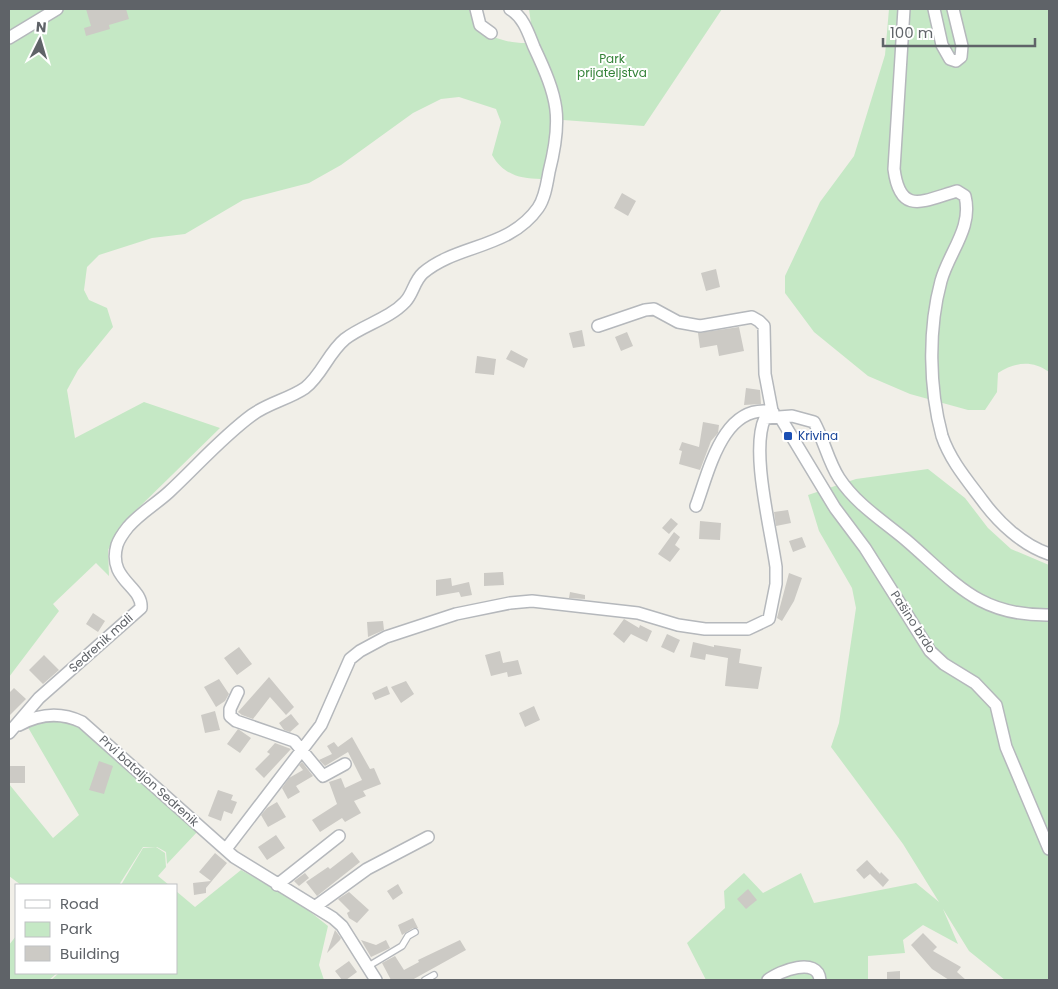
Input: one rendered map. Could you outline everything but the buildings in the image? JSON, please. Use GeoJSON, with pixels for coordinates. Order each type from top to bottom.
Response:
{"type":"FeatureCollection","features":[{"type":"Feature","properties":{"kind":"street"},"geometry":{"type":"LineString","coordinates":[[9,38],[57,9]]}},
{"type":"Feature","properties":{"kind":"street"},"geometry":{"type":"LineString","coordinates":[[476,9],[480,25],[491,33]]}},
{"type":"Feature","properties":{"kind":"street","name":"Sedrenik mali"},"geometry":{"type":"LineString","coordinates":[[10,732],[39,698],[141,608],[139,597],[118,574],[115,560],[117,544],[132,522],[163,497],[252,415],[303,389],[312,381],[335,349],[346,338],[398,308],[407,300],[423,273],[443,260],[484,246],[511,233],[538,208],[552,163],[558,116],[553,89],[542,64],[524,24],[518,14],[510,9]]}},
{"type":"Feature","properties":{"kind":"street"},"geometry":{"type":"LineString","coordinates":[[904,9],[894,169],[896,184],[899,193],[912,202],[922,202],[957,191],[965,196],[967,205],[966,224],[941,280],[934,314],[934,380],[943,437],[958,468],[991,513],[1014,534],[1040,551],[1049,554]]}},
{"type":"Feature","properties":{"kind":"street"},"geometry":{"type":"LineString","coordinates":[[934,9],[945,51],[950,59],[956,60],[961,57],[962,46],[953,9]]}},
{"type":"Feature","properties":{"kind":"street","name":"Pašino brdo"},"geometry":{"type":"LineString","coordinates":[[598,326],[645,310],[654,309],[678,322],[700,326],[752,317],[764,326],[765,374],[776,415],[835,508],[865,548],[930,652],[944,664],[975,683],[996,705],[1006,747],[1049,849]]}},
{"type":"Feature","properties":{"kind":"street"},"geometry":{"type":"LineString","coordinates":[[696,506],[722,438],[734,422],[747,413],[761,410],[776,415],[792,416],[814,422],[838,477],[853,497],[906,540],[942,574],[979,602],[1024,616],[1049,615]]}},
{"type":"Feature","properties":{"kind":"street"},"geometry":{"type":"LineString","coordinates":[[226,849],[321,725],[350,659],[360,650],[386,637],[456,614],[510,603],[532,602],[638,613],[678,625],[705,629],[748,629],[769,619],[776,584],[776,567],[759,437],[765,418],[776,415]]}},
{"type":"Feature","properties":{"kind":"street"},"geometry":{"type":"LineString","coordinates":[[238,692],[230,709],[230,716],[236,721],[294,740],[303,749],[322,776],[345,764]]}},
{"type":"Feature","properties":{"kind":"street","name":"Prvi bataljon Sedrenik"},"geometry":{"type":"LineString","coordinates":[[10,732],[30,719],[45,716],[60,715],[82,722],[234,857],[277,885],[316,906],[342,926],[376,980]]}},
{"type":"Feature","properties":{"kind":"street"},"geometry":{"type":"LineString","coordinates":[[277,885],[339,836]]}},
{"type":"Feature","properties":{"kind":"street"},"geometry":{"type":"LineString","coordinates":[[316,906],[367,869],[428,837]]}},
{"type":"Feature","properties":{"kind":"street"},"geometry":{"type":"LineString","coordinates":[[768,980],[785,970],[808,967],[814,969],[819,974],[820,980]]}},
{"type":"Feature","properties":{"kind":"lane"},"geometry":{"type":"LineString","coordinates":[[367,967],[402,946],[408,936],[415,932]]}},
{"type":"Feature","properties":{"kind":"lane"},"geometry":{"type":"LineString","coordinates":[[425,980],[434,975]]}},
{"type":"Feature","properties":{"kind":"green space"},"geometry":{"type":"Polygon","coordinates":[[[9,9],[469,9],[472,18],[483,31],[499,39],[525,43],[547,88],[552,110],[552,122],[541,179],[526,178],[512,174],[501,167],[492,155],[501,122],[496,109],[459,97],[441,99],[413,113],[341,165],[309,183],[243,200],[185,234],[152,238],[99,255],[87,267],[84,290],[89,300],[107,308],[113,327],[78,370],[67,390],[75,438],[144,402],[220,428],[122,524],[108,550],[109,576],[96,563],[53,604],[59,611],[9,677],[9,9]]]}},
{"type":"Feature","properties":{"kind":"green space","name":"Park prijateljstva"},"geometry":{"type":"Polygon","coordinates":[[[529,9],[722,9],[644,126],[563,120],[560,96],[533,38],[529,9]]]}},
{"type":"Feature","properties":{"kind":"green space"},"geometry":{"type":"Polygon","coordinates":[[[889,9],[1049,9],[1049,372],[1030,364],[1004,369],[998,373],[997,392],[985,410],[968,410],[910,394],[868,376],[814,332],[785,293],[785,276],[820,202],[854,156],[885,55],[889,9]]]}},
{"type":"Feature","properties":{"kind":"green space"},"geometry":{"type":"Polygon","coordinates":[[[928,469],[965,498],[988,528],[1011,549],[1049,565],[1049,980],[1005,980],[969,951],[943,909],[958,944],[923,925],[903,940],[905,953],[868,956],[868,980],[706,980],[687,943],[725,908],[724,891],[744,873],[763,893],[801,873],[814,903],[916,883],[939,902],[903,844],[831,747],[839,723],[856,608],[852,588],[819,531],[808,495],[856,479],[928,469]]]}},
{"type":"Feature","properties":{"kind":"green space"},"geometry":{"type":"Polygon","coordinates":[[[52,719],[81,726],[198,831],[167,864],[166,852],[157,847],[143,847],[120,884],[20,884],[9,876],[9,784],[53,838],[79,815],[26,724],[52,719]]]}},
{"type":"Feature","properties":{"kind":"green space"},"geometry":{"type":"Polygon","coordinates":[[[156,847],[165,853],[166,867],[158,876],[168,884],[122,884],[143,848],[156,847]]]}},
{"type":"Feature","properties":{"kind":"green space"},"geometry":{"type":"Polygon","coordinates":[[[241,870],[294,899],[328,926],[319,965],[324,980],[51,980],[58,974],[178,974],[178,893],[195,907],[241,870]]]}},
{"type":"Feature","properties":{"kind":"green space"},"geometry":{"type":"Polygon","coordinates":[[[15,937],[15,974],[56,974],[49,980],[9,980],[9,945],[15,937]]]}},
{"type":"Feature","properties":{"kind":"place","name":"Krivina"},"geometry":{"type":"Point","coordinates":[788,436]}}]}
